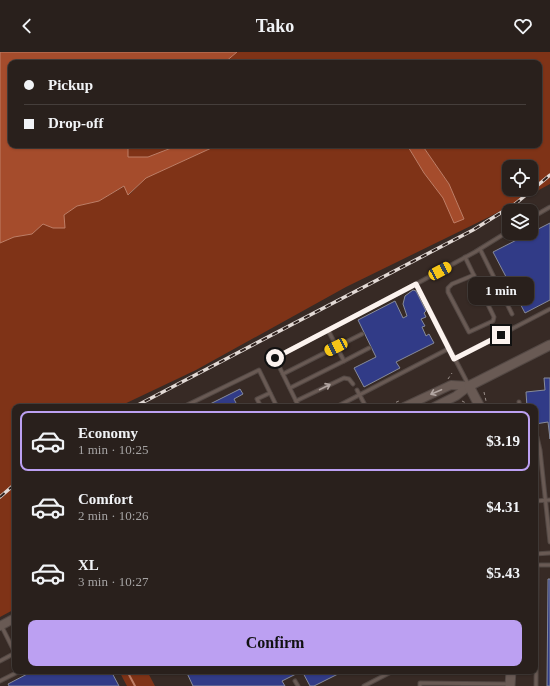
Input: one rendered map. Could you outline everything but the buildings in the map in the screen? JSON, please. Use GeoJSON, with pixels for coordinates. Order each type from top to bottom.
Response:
{"type":"FeatureCollection","features":[{"type":"Feature","properties":{"kind":"main road"},"geometry":{"type":"LineString","coordinates":[[482,404],[469,386],[550,345]]}},
{"type":"Feature","properties":{"kind":"main road"},"geometry":{"type":"LineString","coordinates":[[510,685],[511,674]]}},
{"type":"Feature","properties":{"kind":"street"},"geometry":{"type":"LineString","coordinates":[[410,404],[451,385],[469,386]]}},
{"type":"Feature","properties":{"kind":"street"},"geometry":{"type":"LineString","coordinates":[[440,404],[456,396],[469,386]]}},
{"type":"Feature","properties":{"kind":"street"},"geometry":{"type":"LineString","coordinates":[[0,626],[12,620]]}},
{"type":"Feature","properties":{"kind":"lane"},"geometry":{"type":"LineString","coordinates":[[538,214],[550,207]]}},
{"type":"Feature","properties":{"kind":"lane"},"geometry":{"type":"LineString","coordinates":[[298,404],[275,358],[416,284],[502,235]]}},
{"type":"Feature","properties":{"kind":"lane"},"geometry":{"type":"LineString","coordinates":[[480,249],[512,314]]}},
{"type":"Feature","properties":{"kind":"lane"},"geometry":{"type":"LineString","coordinates":[[465,257],[474,275],[494,317],[493,321],[469,332],[448,292],[448,288],[452,284],[474,275]]}},
{"type":"Feature","properties":{"kind":"lane"},"geometry":{"type":"LineString","coordinates":[[416,284],[448,349],[469,386]]}},
{"type":"Feature","properties":{"kind":"lane"},"geometry":{"type":"LineString","coordinates":[[454,359],[550,309]]}},
{"type":"Feature","properties":{"kind":"lane"},"geometry":{"type":"LineString","coordinates":[[328,330],[344,361]]}},
{"type":"Feature","properties":{"kind":"lane"},"geometry":{"type":"LineString","coordinates":[[283,374],[362,334]]}},
{"type":"Feature","properties":{"kind":"lane"},"geometry":{"type":"LineString","coordinates":[[290,388],[369,348]]}},
{"type":"Feature","properties":{"kind":"lane"},"geometry":{"type":"LineString","coordinates":[[343,404],[448,349]]}},
{"type":"Feature","properties":{"kind":"lane"},"geometry":{"type":"LineString","coordinates":[[189,404],[259,370],[276,404]]}},
{"type":"Feature","properties":{"kind":"lane"},"geometry":{"type":"LineString","coordinates":[[296,401],[344,378],[348,379],[353,384]]}},
{"type":"Feature","properties":{"kind":"lane"},"geometry":{"type":"LineString","coordinates":[[357,390],[364,404]]}},
{"type":"Feature","properties":{"kind":"lane"},"geometry":{"type":"LineString","coordinates":[[260,404],[257,399],[270,393]]}},
{"type":"Feature","properties":{"kind":"lane"},"geometry":{"type":"LineString","coordinates":[[538,441],[550,542]]}},
{"type":"Feature","properties":{"kind":"lane"},"geometry":{"type":"LineString","coordinates":[[538,501],[550,500]]}},
{"type":"Feature","properties":{"kind":"lane"},"geometry":{"type":"LineString","coordinates":[[538,554],[550,553]]}},
{"type":"Feature","properties":{"kind":"lane"},"geometry":{"type":"LineString","coordinates":[[538,565],[550,565]]}},
{"type":"Feature","properties":{"kind":"lane"},"geometry":{"type":"LineString","coordinates":[[0,626],[12,648]]}},
{"type":"Feature","properties":{"kind":"lane"},"geometry":{"type":"LineString","coordinates":[[0,661],[12,655]]}},
{"type":"Feature","properties":{"kind":"lane"},"geometry":{"type":"LineString","coordinates":[[0,681],[14,674]]}},
{"type":"Feature","properties":{"kind":"lane"},"geometry":{"type":"LineString","coordinates":[[364,686],[387,674]]}},
{"type":"Feature","properties":{"kind":"lane"},"geometry":{"type":"LineString","coordinates":[[536,674],[536,686]]}},
{"type":"Feature","properties":{"kind":"lane"},"geometry":{"type":"LineString","coordinates":[[295,681],[298,686]]}},
{"type":"Feature","properties":{"kind":"lane"},"geometry":{"type":"LineString","coordinates":[[420,686],[420,683],[450,685],[510,685]]}},
{"type":"Feature","properties":{"kind":"path"},"geometry":{"type":"LineString","coordinates":[[483,404],[484,392]]}},
{"type":"Feature","properties":{"kind":"path"},"geometry":{"type":"LineString","coordinates":[[462,401],[466,403]]}},
{"type":"Feature","properties":{"kind":"shaded area"},"geometry":{"type":"Polygon","coordinates":[[[0,52],[237,52],[228,60],[8,60],[8,148],[128,148],[128,157],[148,157],[171,148],[211,148],[146,178],[128,195],[124,186],[99,201],[77,206],[64,215],[65,228],[53,228],[43,224],[32,234],[14,237],[0,243],[0,52]]]}},
{"type":"Feature","properties":{"kind":"shaded area"},"geometry":{"type":"Polygon","coordinates":[[[237,52],[550,52],[550,184],[538,190],[538,160],[502,160],[502,196],[528,196],[513,204],[502,204],[502,210],[489,217],[346,287],[196,370],[124,404],[12,404],[12,611],[0,617],[0,243],[14,237],[32,234],[43,224],[53,228],[64,215],[77,206],[99,201],[125,186],[129,195],[146,178],[211,148],[409,148],[424,173],[444,198],[454,222],[464,219],[449,184],[424,148],[542,148],[542,60],[228,60],[237,52]]]}},
{"type":"Feature","properties":{"kind":"shaded area"},"geometry":{"type":"Polygon","coordinates":[[[128,148],[171,148],[148,157],[128,157],[128,148]]]}},
{"type":"Feature","properties":{"kind":"shaded area"},"geometry":{"type":"Polygon","coordinates":[[[409,148],[424,148],[449,184],[464,219],[454,223],[443,198],[424,173],[409,148]]]}},
{"type":"Feature","properties":{"kind":"shaded area"},"geometry":{"type":"Polygon","coordinates":[[[121,674],[149,674],[155,686],[127,686],[121,674]]]}},
{"type":"Feature","properties":{"kind":"waterway"},"geometry":{"type":"LineString","coordinates":[[129,674],[135,686]]}},
{"type":"Feature","properties":{"kind":"railway"},"geometry":{"type":"LineString","coordinates":[[140,404],[473,230],[515,204],[550,175]]}},
{"type":"Feature","properties":{"kind":"railway"},"geometry":{"type":"LineString","coordinates":[[0,497],[12,487]]}},
{"type":"Feature","properties":{"kind":"route"},"geometry":{"type":"LineString","coordinates":[[275,358],[416,284],[454,359],[501,335]]}}]}
